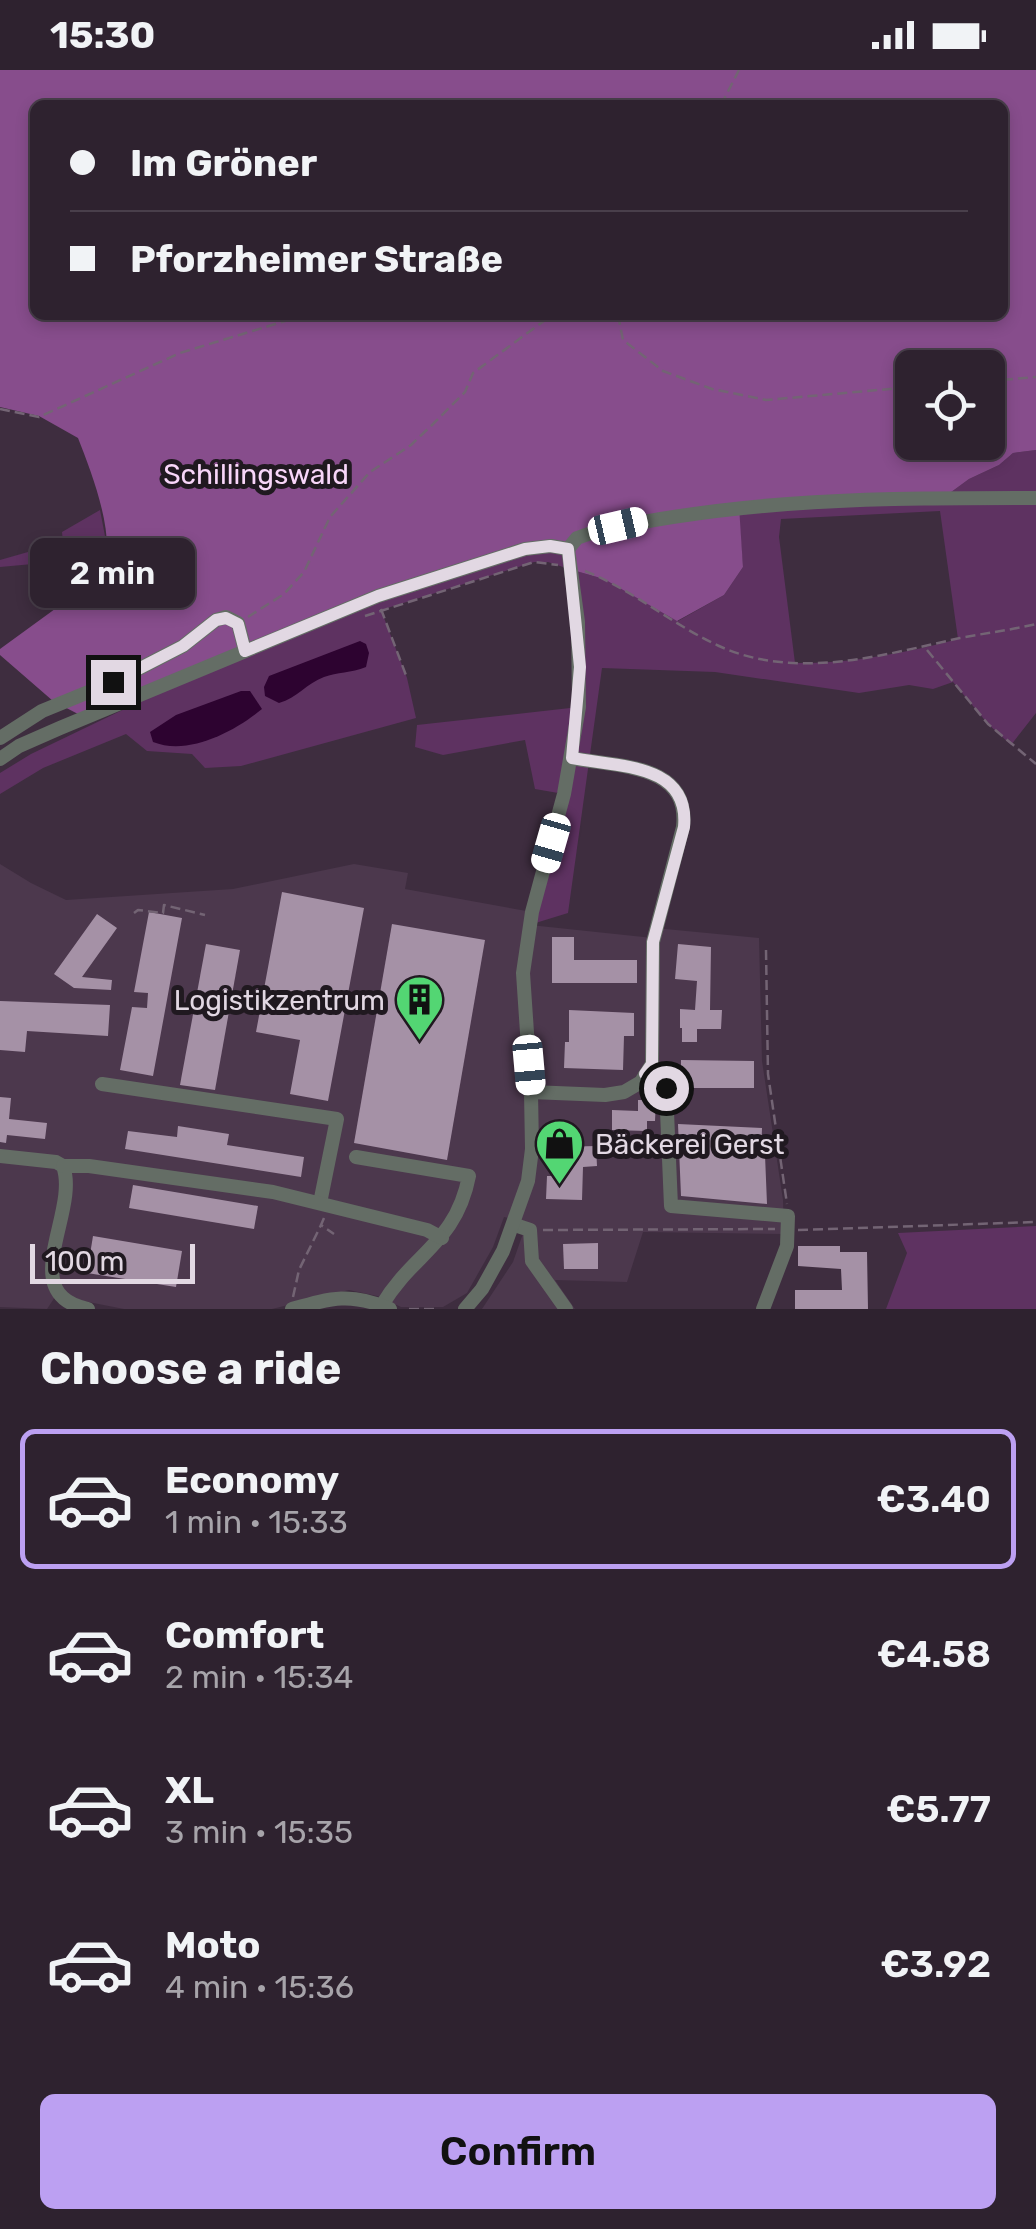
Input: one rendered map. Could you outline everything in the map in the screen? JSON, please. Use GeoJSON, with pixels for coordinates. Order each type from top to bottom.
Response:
{"type":"FeatureCollection","features":[{"type":"Feature","properties":{"kind":"street"},"geometry":{"type":"LineString","coordinates":[[464,1307],[482,1289],[514,1225],[528,1182],[532,1092],[524,973],[532,912],[572,758],[580,667],[568,549],[577,538],[594,532],[738,506],[828,500],[1036,498]]}},
{"type":"Feature","properties":{"kind":"street"},"geometry":{"type":"LineString","coordinates":[[0,759],[33,740],[245,651],[525,549],[568,549]]}},
{"type":"Feature","properties":{"kind":"street"},"geometry":{"type":"LineString","coordinates":[[0,738],[42,710],[113,682],[183,646],[216,620],[226,618],[238,624],[245,651]]}},
{"type":"Feature","properties":{"kind":"street"},"geometry":{"type":"LineString","coordinates":[[532,1092],[624,1092],[641,1082],[652,1064],[653,942],[684,827],[681,796],[670,783],[652,773],[572,758]]}},
{"type":"Feature","properties":{"kind":"street"},"geometry":{"type":"LineString","coordinates":[[645,1074],[666,1088],[671,1206],[788,1223],[787,1246],[763,1309]]}},
{"type":"Feature","properties":{"kind":"street"},"geometry":{"type":"LineString","coordinates":[[102,1084],[337,1118],[317,1209]]}},
{"type":"Feature","properties":{"kind":"street"},"geometry":{"type":"LineString","coordinates":[[0,1156],[273,1192],[317,1209],[428,1230],[442,1238]]}},
{"type":"Feature","properties":{"kind":"street"},"geometry":{"type":"LineString","coordinates":[[294,1308],[346,1296],[386,1308],[394,1284],[442,1238],[464,1204],[468,1176],[356,1157]]}},
{"type":"Feature","properties":{"kind":"street"},"geometry":{"type":"LineString","coordinates":[[63,1166],[65,1192],[51,1281],[62,1299],[88,1309]]}},
{"type":"Feature","properties":{"kind":"street"},"geometry":{"type":"LineString","coordinates":[[514,1225],[530,1230],[532,1260],[566,1309]]}},
{"type":"Feature","properties":{"kind":"path"},"geometry":{"type":"LineString","coordinates":[[724,100],[739,70]]}},
{"type":"Feature","properties":{"kind":"path"},"geometry":{"type":"LineString","coordinates":[[0,409],[39,418],[180,353],[289,320]]}},
{"type":"Feature","properties":{"kind":"path"},"geometry":{"type":"LineString","coordinates":[[238,624],[284,594],[304,572],[330,516],[370,472],[410,445],[432,424],[465,392],[473,373],[545,320]]}},
{"type":"Feature","properties":{"kind":"path"},"geometry":{"type":"LineString","coordinates":[[619,320],[623,340],[663,372],[712,389],[766,400],[895,389]]}},
{"type":"Feature","properties":{"kind":"path"},"geometry":{"type":"LineString","coordinates":[[1005,380],[1036,377]]}},
{"type":"Feature","properties":{"kind":"path"},"geometry":{"type":"LineString","coordinates":[[363,617],[380,603],[534,562],[548,562],[604,578],[714,644],[769,662],[819,664],[925,648],[1036,624]]}},
{"type":"Feature","properties":{"kind":"path"},"geometry":{"type":"LineString","coordinates":[[380,603],[407,678]]}},
{"type":"Feature","properties":{"kind":"path"},"geometry":{"type":"LineString","coordinates":[[925,648],[988,724],[1036,764]]}},
{"type":"Feature","properties":{"kind":"path"},"geometry":{"type":"LineString","coordinates":[[134,913],[163,913],[164,905],[206,914]]}},
{"type":"Feature","properties":{"kind":"path"},"geometry":{"type":"LineString","coordinates":[[766,950],[768,1074],[788,1223]]}},
{"type":"Feature","properties":{"kind":"path"},"geometry":{"type":"LineString","coordinates":[[294,1308],[293,1287],[324,1216],[317,1209]]}},
{"type":"Feature","properties":{"kind":"path"},"geometry":{"type":"LineString","coordinates":[[530,1230],[1036,1222]]}},
{"type":"Feature","properties":{"kind":"path"},"geometry":{"type":"LineString","coordinates":[[321,1225],[334,1234]]}},
{"type":"Feature","properties":{"kind":"path"},"geometry":{"type":"LineString","coordinates":[[409,1309],[435,1309]]}},
{"type":"Feature","properties":{"kind":"shaded area"},"geometry":{"type":"Polygon","coordinates":[[[1036,450],[1036,713],[1011,745],[953,682],[933,689],[909,685],[859,693],[715,672],[602,668],[568,913],[529,925],[564,794],[535,789],[525,740],[443,755],[415,747],[417,725],[579,707],[569,569],[604,579],[678,621],[724,595],[743,567],[738,506],[943,498],[1013,453],[1036,450]],[[940,511],[781,519],[779,537],[795,663],[836,662],[958,639],[940,511]]]}},
{"type":"Feature","properties":{"kind":"shaded area"},"geometry":{"type":"Polygon","coordinates":[[[100,510],[109,557],[0,567],[0,560],[63,542],[62,532],[100,510]]]}},
{"type":"Feature","properties":{"kind":"shaded area"},"geometry":{"type":"Polygon","coordinates":[[[525,549],[568,549],[569,569],[534,562],[381,610],[407,678],[416,718],[241,766],[205,768],[192,754],[147,751],[126,734],[43,768],[0,794],[0,773],[31,754],[245,651],[525,549]]]}},
{"type":"Feature","properties":{"kind":"shaded area"},"geometry":{"type":"Polygon","coordinates":[[[360,641],[369,653],[366,667],[324,677],[279,703],[265,696],[269,676],[360,641]]]}},
{"type":"Feature","properties":{"kind":"shaded area"},"geometry":{"type":"Polygon","coordinates":[[[250,691],[262,709],[238,726],[195,744],[167,746],[153,742],[150,732],[176,715],[250,691]]]}},
{"type":"Feature","properties":{"kind":"shaded area"},"geometry":{"type":"Polygon","coordinates":[[[0,864],[66,900],[233,889],[354,864],[408,873],[405,889],[532,912],[530,925],[653,938],[655,928],[759,938],[762,1061],[783,1200],[784,1234],[643,1232],[627,1282],[555,1280],[575,1309],[482,1309],[513,1262],[527,1222],[504,1217],[493,1247],[467,1293],[443,1307],[401,1307],[349,1290],[272,1309],[124,1309],[73,1299],[61,1288],[47,1309],[0,1307],[0,864]]]}},
{"type":"Feature","properties":{"kind":"shaded area"},"geometry":{"type":"Polygon","coordinates":[[[1036,1226],[1036,1309],[886,1309],[907,1253],[898,1233],[1036,1226]]]}},
{"type":"Feature","properties":{"kind":"green space","name":"Schillingswald"},"geometry":{"type":"Polygon","coordinates":[[[0,70],[1036,70],[1036,450],[1013,453],[1005,460],[1005,350],[895,350],[895,460],[1005,460],[943,498],[739,506],[743,567],[724,595],[677,621],[604,579],[569,569],[567,558],[551,546],[378,596],[78,714],[53,701],[0,655],[0,649],[103,574],[107,559],[105,524],[78,438],[39,416],[0,407],[0,70]]]}},
{"type":"Feature","properties":{"kind":"building"},"geometry":{"type":"Polygon","coordinates":[[[282,892],[364,908],[328,1101],[290,1094],[300,1040],[256,1032],[282,892]]]}},
{"type":"Feature","properties":{"kind":"building"},"geometry":{"type":"Polygon","coordinates":[[[149,912],[182,918],[153,1076],[120,1070],[132,1007],[147,1008],[148,993],[134,992],[149,912]]]}},
{"type":"Feature","properties":{"kind":"building"},"geometry":{"type":"Polygon","coordinates":[[[97,914],[117,928],[82,977],[112,980],[111,990],[74,988],[54,974],[97,914]]]}},
{"type":"Feature","properties":{"kind":"building","name":"Logistikzentrum"},"geometry":{"type":"Polygon","coordinates":[[[392,924],[485,940],[447,1160],[354,1143],[392,924]]]}},
{"type":"Feature","properties":{"kind":"building"},"geometry":{"type":"Polygon","coordinates":[[[552,937],[574,937],[574,960],[637,960],[637,983],[552,983],[552,937]]]}},
{"type":"Feature","properties":{"kind":"building"},"geometry":{"type":"Polygon","coordinates":[[[206,944],[240,950],[215,1090],[180,1085],[206,944]]]}},
{"type":"Feature","properties":{"kind":"building"},"geometry":{"type":"Polygon","coordinates":[[[678,944],[711,947],[710,1010],[722,1010],[721,1029],[697,1029],[697,1042],[682,1042],[680,1009],[695,1010],[697,981],[675,979],[678,944]]]}},
{"type":"Feature","properties":{"kind":"building"},"geometry":{"type":"Polygon","coordinates":[[[0,1001],[110,1005],[108,1036],[27,1031],[25,1052],[0,1050],[0,1001]]]}},
{"type":"Feature","properties":{"kind":"building"},"geometry":{"type":"Polygon","coordinates":[[[569,1010],[634,1013],[634,1036],[624,1036],[623,1070],[564,1068],[569,1010]]]}},
{"type":"Feature","properties":{"kind":"building"},"geometry":{"type":"Polygon","coordinates":[[[681,1060],[754,1061],[754,1088],[681,1088],[681,1060]]]}},
{"type":"Feature","properties":{"kind":"building"},"geometry":{"type":"Polygon","coordinates":[[[0,1097],[11,1098],[9,1119],[47,1123],[45,1139],[7,1135],[6,1143],[0,1142],[0,1097]]]}},
{"type":"Feature","properties":{"kind":"building"},"geometry":{"type":"Polygon","coordinates":[[[638,1100],[656,1100],[655,1121],[647,1121],[647,1131],[612,1130],[612,1110],[638,1111],[638,1100]]]}},
{"type":"Feature","properties":{"kind":"building"},"geometry":{"type":"Polygon","coordinates":[[[678,1124],[762,1128],[767,1204],[681,1196],[678,1124]]]}},
{"type":"Feature","properties":{"kind":"building"},"geometry":{"type":"Polygon","coordinates":[[[178,1126],[229,1134],[227,1145],[304,1157],[301,1177],[125,1149],[128,1131],[177,1137],[178,1126]]]}},
{"type":"Feature","properties":{"kind":"building"},"geometry":{"type":"Polygon","coordinates":[[[596,1146],[597,1166],[583,1167],[582,1200],[546,1199],[547,1176],[560,1176],[559,1147],[596,1146]]]}},
{"type":"Feature","properties":{"kind":"building"},"geometry":{"type":"Polygon","coordinates":[[[133,1185],[258,1206],[254,1229],[129,1208],[133,1185]]]}},
{"type":"Feature","properties":{"kind":"building"},"geometry":{"type":"Polygon","coordinates":[[[93,1236],[182,1251],[176,1287],[87,1273],[93,1236]]]}},
{"type":"Feature","properties":{"kind":"building"},"geometry":{"type":"Polygon","coordinates":[[[598,1243],[598,1269],[564,1269],[563,1244],[598,1243]]]}},
{"type":"Feature","properties":{"kind":"building"},"geometry":{"type":"Polygon","coordinates":[[[798,1246],[840,1246],[840,1252],[867,1252],[868,1309],[795,1309],[795,1290],[842,1290],[841,1269],[798,1266],[798,1246]]]}},
{"type":"Feature","properties":{"kind":"place","name":"Logistikzentrum"},"geometry":{"type":"Point","coordinates":[420,1042]}},
{"type":"Feature","properties":{"kind":"place","name":"Bäckerei Gerst"},"geometry":{"type":"Point","coordinates":[560,1186]}},
{"type":"Feature","properties":{"kind":"route"},"geometry":{"type":"LineString","coordinates":[[113,682],[183,646],[216,620],[226,618],[238,624],[245,651],[378,596],[525,549],[568,549],[580,667],[572,758],[652,773],[670,783],[681,796],[685,809],[684,827],[653,942],[652,1064],[645,1074],[666,1088]]}}]}
